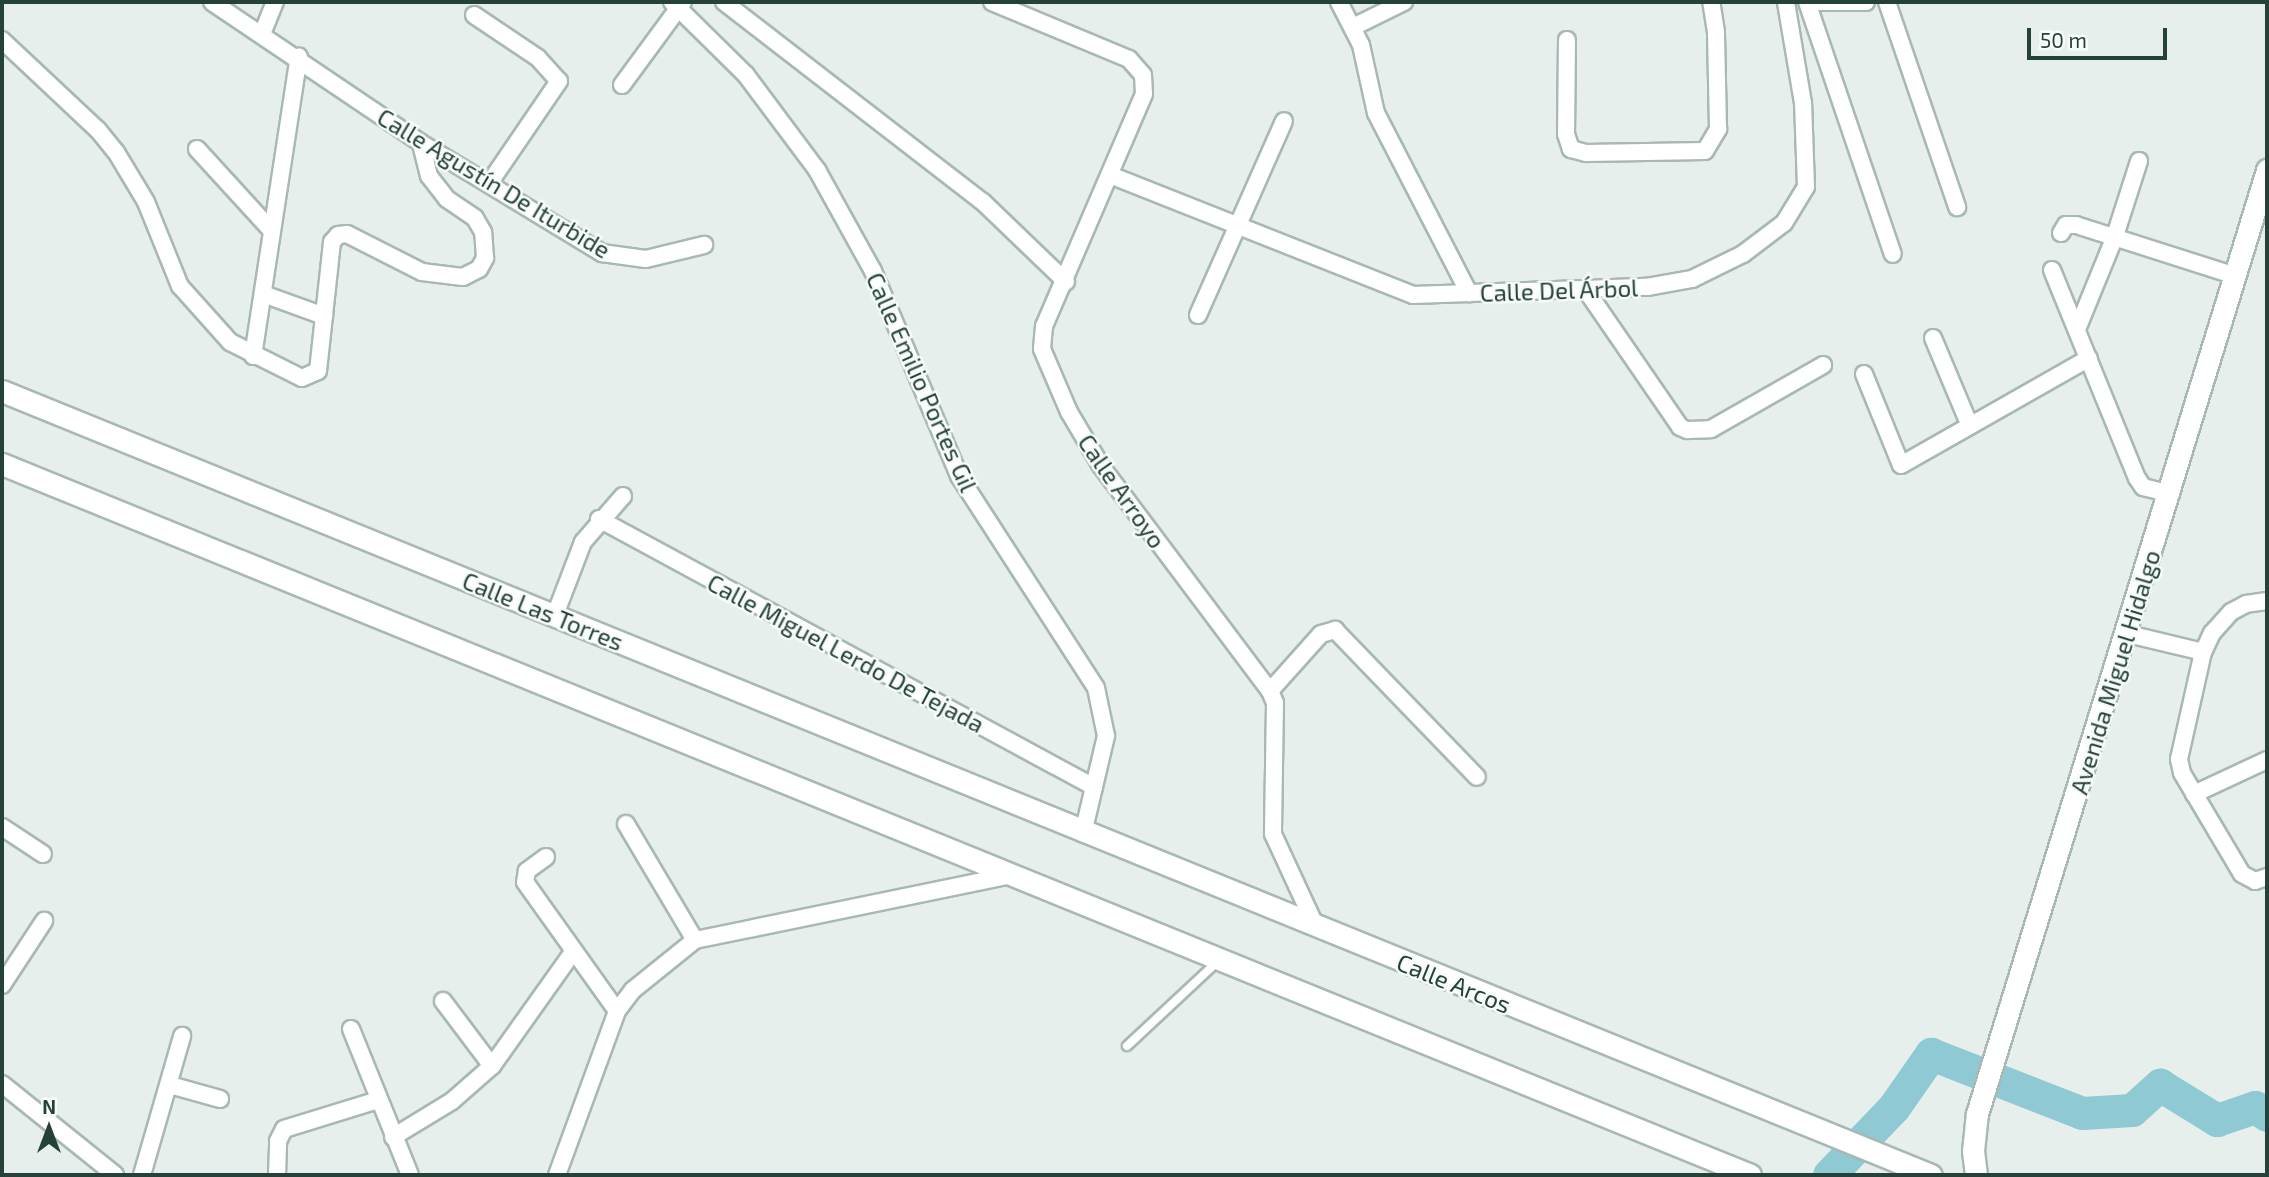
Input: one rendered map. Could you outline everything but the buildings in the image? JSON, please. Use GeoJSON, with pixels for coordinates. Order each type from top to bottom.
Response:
{"type":"FeatureCollection","features":[{"type":"Feature","properties":{"kind":"main road","name":"Avenida Miguel Hidalgo"},"geometry":{"type":"LineString","coordinates":[[1976,1175],[1974,1130],[2011,999],[2128,634],[2233,275],[2267,170]]}},
{"type":"Feature","properties":{"kind":"main road","name":"Calle Las Torres"},"geometry":{"type":"LineString","coordinates":[[2,391],[1083,833]]}},
{"type":"Feature","properties":{"kind":"main road"},"geometry":{"type":"LineString","coordinates":[[2,464],[1219,960],[1717,1169],[1750,1175]]}},
{"type":"Feature","properties":{"kind":"main road","name":"Calle Arcos"},"geometry":{"type":"LineString","coordinates":[[1083,833],[1931,1175]]}},
{"type":"Feature","properties":{"kind":"street","name":"Calle Agustín De Iturbide"},"geometry":{"type":"LineString","coordinates":[[212,2],[299,57],[421,143],[490,182],[588,245],[617,258],[646,259],[704,245]]}},
{"type":"Feature","properties":{"kind":"street"},"geometry":{"type":"LineString","coordinates":[[262,34],[275,2]]}},
{"type":"Feature","properties":{"kind":"street"},"geometry":{"type":"LineString","coordinates":[[724,2],[983,202],[1066,282]]}},
{"type":"Feature","properties":{"kind":"street","name":"Calle Arroyo"},"geometry":{"type":"LineString","coordinates":[[992,2],[1129,59],[1138,66],[1144,94],[1066,282],[1044,326],[1042,349],[1069,412],[1101,466],[1270,691]]}},
{"type":"Feature","properties":{"kind":"street"},"geometry":{"type":"LineString","coordinates":[[1339,2],[1353,27],[1376,113],[1469,293]]}},
{"type":"Feature","properties":{"kind":"street"},"geometry":{"type":"LineString","coordinates":[[1353,27],[1404,2]]}},
{"type":"Feature","properties":{"kind":"street"},"geometry":{"type":"LineString","coordinates":[[1567,40],[1566,134],[1571,149],[1586,153],[1705,151],[1718,129],[1716,32],[1711,2]]}},
{"type":"Feature","properties":{"kind":"street","name":"Calle Del Árbol"},"geometry":{"type":"LineString","coordinates":[[1110,175],[1400,292],[1428,296],[1586,290],[1692,279],[1743,254],[1794,212],[1806,187],[1803,103],[1786,2]]}},
{"type":"Feature","properties":{"kind":"street"},"geometry":{"type":"LineString","coordinates":[[1867,2],[1810,2],[1893,254]]}},
{"type":"Feature","properties":{"kind":"street"},"geometry":{"type":"LineString","coordinates":[[1887,2],[1957,207]]}},
{"type":"Feature","properties":{"kind":"street"},"geometry":{"type":"LineString","coordinates":[[622,85],[678,4]]}},
{"type":"Feature","properties":{"kind":"street","name":"Calle Emilio Portes Gil"},"geometry":{"type":"LineString","coordinates":[[678,4],[755,86],[817,170],[858,238],[959,477],[1096,688],[1106,736],[1083,833]]}},
{"type":"Feature","properties":{"kind":"street"},"geometry":{"type":"LineString","coordinates":[[474,15],[538,58],[559,81],[490,182]]}},
{"type":"Feature","properties":{"kind":"street"},"geometry":{"type":"LineString","coordinates":[[2,40],[107,141],[140,190],[180,286],[230,342],[253,356],[302,378],[311,377],[318,370],[332,242],[338,235],[347,234],[422,272],[463,277],[479,269],[485,258],[483,232],[475,218],[447,199],[429,176],[421,143]]}},
{"type":"Feature","properties":{"kind":"street"},"geometry":{"type":"LineString","coordinates":[[253,356],[266,295],[272,231],[299,57]]}},
{"type":"Feature","properties":{"kind":"street"},"geometry":{"type":"LineString","coordinates":[[1198,315],[1284,121]]}},
{"type":"Feature","properties":{"kind":"street"},"geometry":{"type":"LineString","coordinates":[[197,149],[272,231]]}},
{"type":"Feature","properties":{"kind":"street"},"geometry":{"type":"LineString","coordinates":[[2078,327],[2115,239],[2139,161]]}},
{"type":"Feature","properties":{"kind":"street"},"geometry":{"type":"LineString","coordinates":[[2061,233],[2066,225],[2076,225],[2233,275]]}},
{"type":"Feature","properties":{"kind":"street"},"geometry":{"type":"LineString","coordinates":[[2052,270],[2078,327],[2137,478],[2143,487],[2171,494]]}},
{"type":"Feature","properties":{"kind":"street"},"geometry":{"type":"LineString","coordinates":[[1586,290],[1680,427],[1686,430],[1711,429],[1823,365]]}},
{"type":"Feature","properties":{"kind":"street"},"geometry":{"type":"LineString","coordinates":[[266,295],[324,316]]}},
{"type":"Feature","properties":{"kind":"street"},"geometry":{"type":"LineString","coordinates":[[1933,338],[1970,426]]}},
{"type":"Feature","properties":{"kind":"street"},"geometry":{"type":"LineString","coordinates":[[1864,374],[1898,463],[1909,463],[2089,358]]}},
{"type":"Feature","properties":{"kind":"street"},"geometry":{"type":"LineString","coordinates":[[555,615],[583,542],[599,519],[623,496]]}},
{"type":"Feature","properties":{"kind":"street","name":"Calle Miguel Lerdo De Tejada"},"geometry":{"type":"LineString","coordinates":[[599,519],[1094,787]]}},
{"type":"Feature","properties":{"kind":"street"},"geometry":{"type":"LineString","coordinates":[[2267,601],[2246,604],[2231,612],[2212,633],[2203,652],[2180,741],[2182,773],[2242,874],[2255,881],[2267,877]]}},
{"type":"Feature","properties":{"kind":"street"},"geometry":{"type":"LineString","coordinates":[[1317,928],[1273,834],[1275,703],[1270,691],[1321,634],[1338,631],[1477,778]]}},
{"type":"Feature","properties":{"kind":"street"},"geometry":{"type":"LineString","coordinates":[[2128,634],[2203,652]]}},
{"type":"Feature","properties":{"kind":"street"},"geometry":{"type":"LineString","coordinates":[[2194,794],[2267,760]]}},
{"type":"Feature","properties":{"kind":"street"},"geometry":{"type":"LineString","coordinates":[[626,824],[695,940]]}},
{"type":"Feature","properties":{"kind":"street"},"geometry":{"type":"LineString","coordinates":[[2,827],[43,854]]}},
{"type":"Feature","properties":{"kind":"street"},"geometry":{"type":"LineString","coordinates":[[546,857],[527,871],[525,883],[617,1011]]}},
{"type":"Feature","properties":{"kind":"street"},"geometry":{"type":"LineString","coordinates":[[557,1175],[617,1011],[634,990],[695,940],[1012,875]]}},
{"type":"Feature","properties":{"kind":"street"},"geometry":{"type":"LineString","coordinates":[[2,985],[44,921]]}},
{"type":"Feature","properties":{"kind":"street"},"geometry":{"type":"LineString","coordinates":[[393,1137],[452,1101],[492,1066],[573,952]]}},
{"type":"Feature","properties":{"kind":"street"},"geometry":{"type":"LineString","coordinates":[[443,1001],[492,1066]]}},
{"type":"Feature","properties":{"kind":"street"},"geometry":{"type":"LineString","coordinates":[[351,1029],[410,1175]]}},
{"type":"Feature","properties":{"kind":"street"},"geometry":{"type":"LineString","coordinates":[[142,1175],[182,1036]]}},
{"type":"Feature","properties":{"kind":"street"},"geometry":{"type":"LineString","coordinates":[[2,1084],[115,1175]]}},
{"type":"Feature","properties":{"kind":"street"},"geometry":{"type":"LineString","coordinates":[[170,1085],[220,1099]]}},
{"type":"Feature","properties":{"kind":"street"},"geometry":{"type":"LineString","coordinates":[[277,1175],[278,1141],[284,1129],[378,1100]]}},
{"type":"Feature","properties":{"kind":"lane"},"geometry":{"type":"LineString","coordinates":[[1127,1046],[1219,960]]}},
{"type":"Feature","properties":{"kind":"waterway"},"geometry":{"type":"LineString","coordinates":[[1829,1175],[1894,1107],[1931,1054],[2082,1113],[2132,1110],[2160,1085],[2217,1120],[2255,1107],[2267,1115]]}}]}
